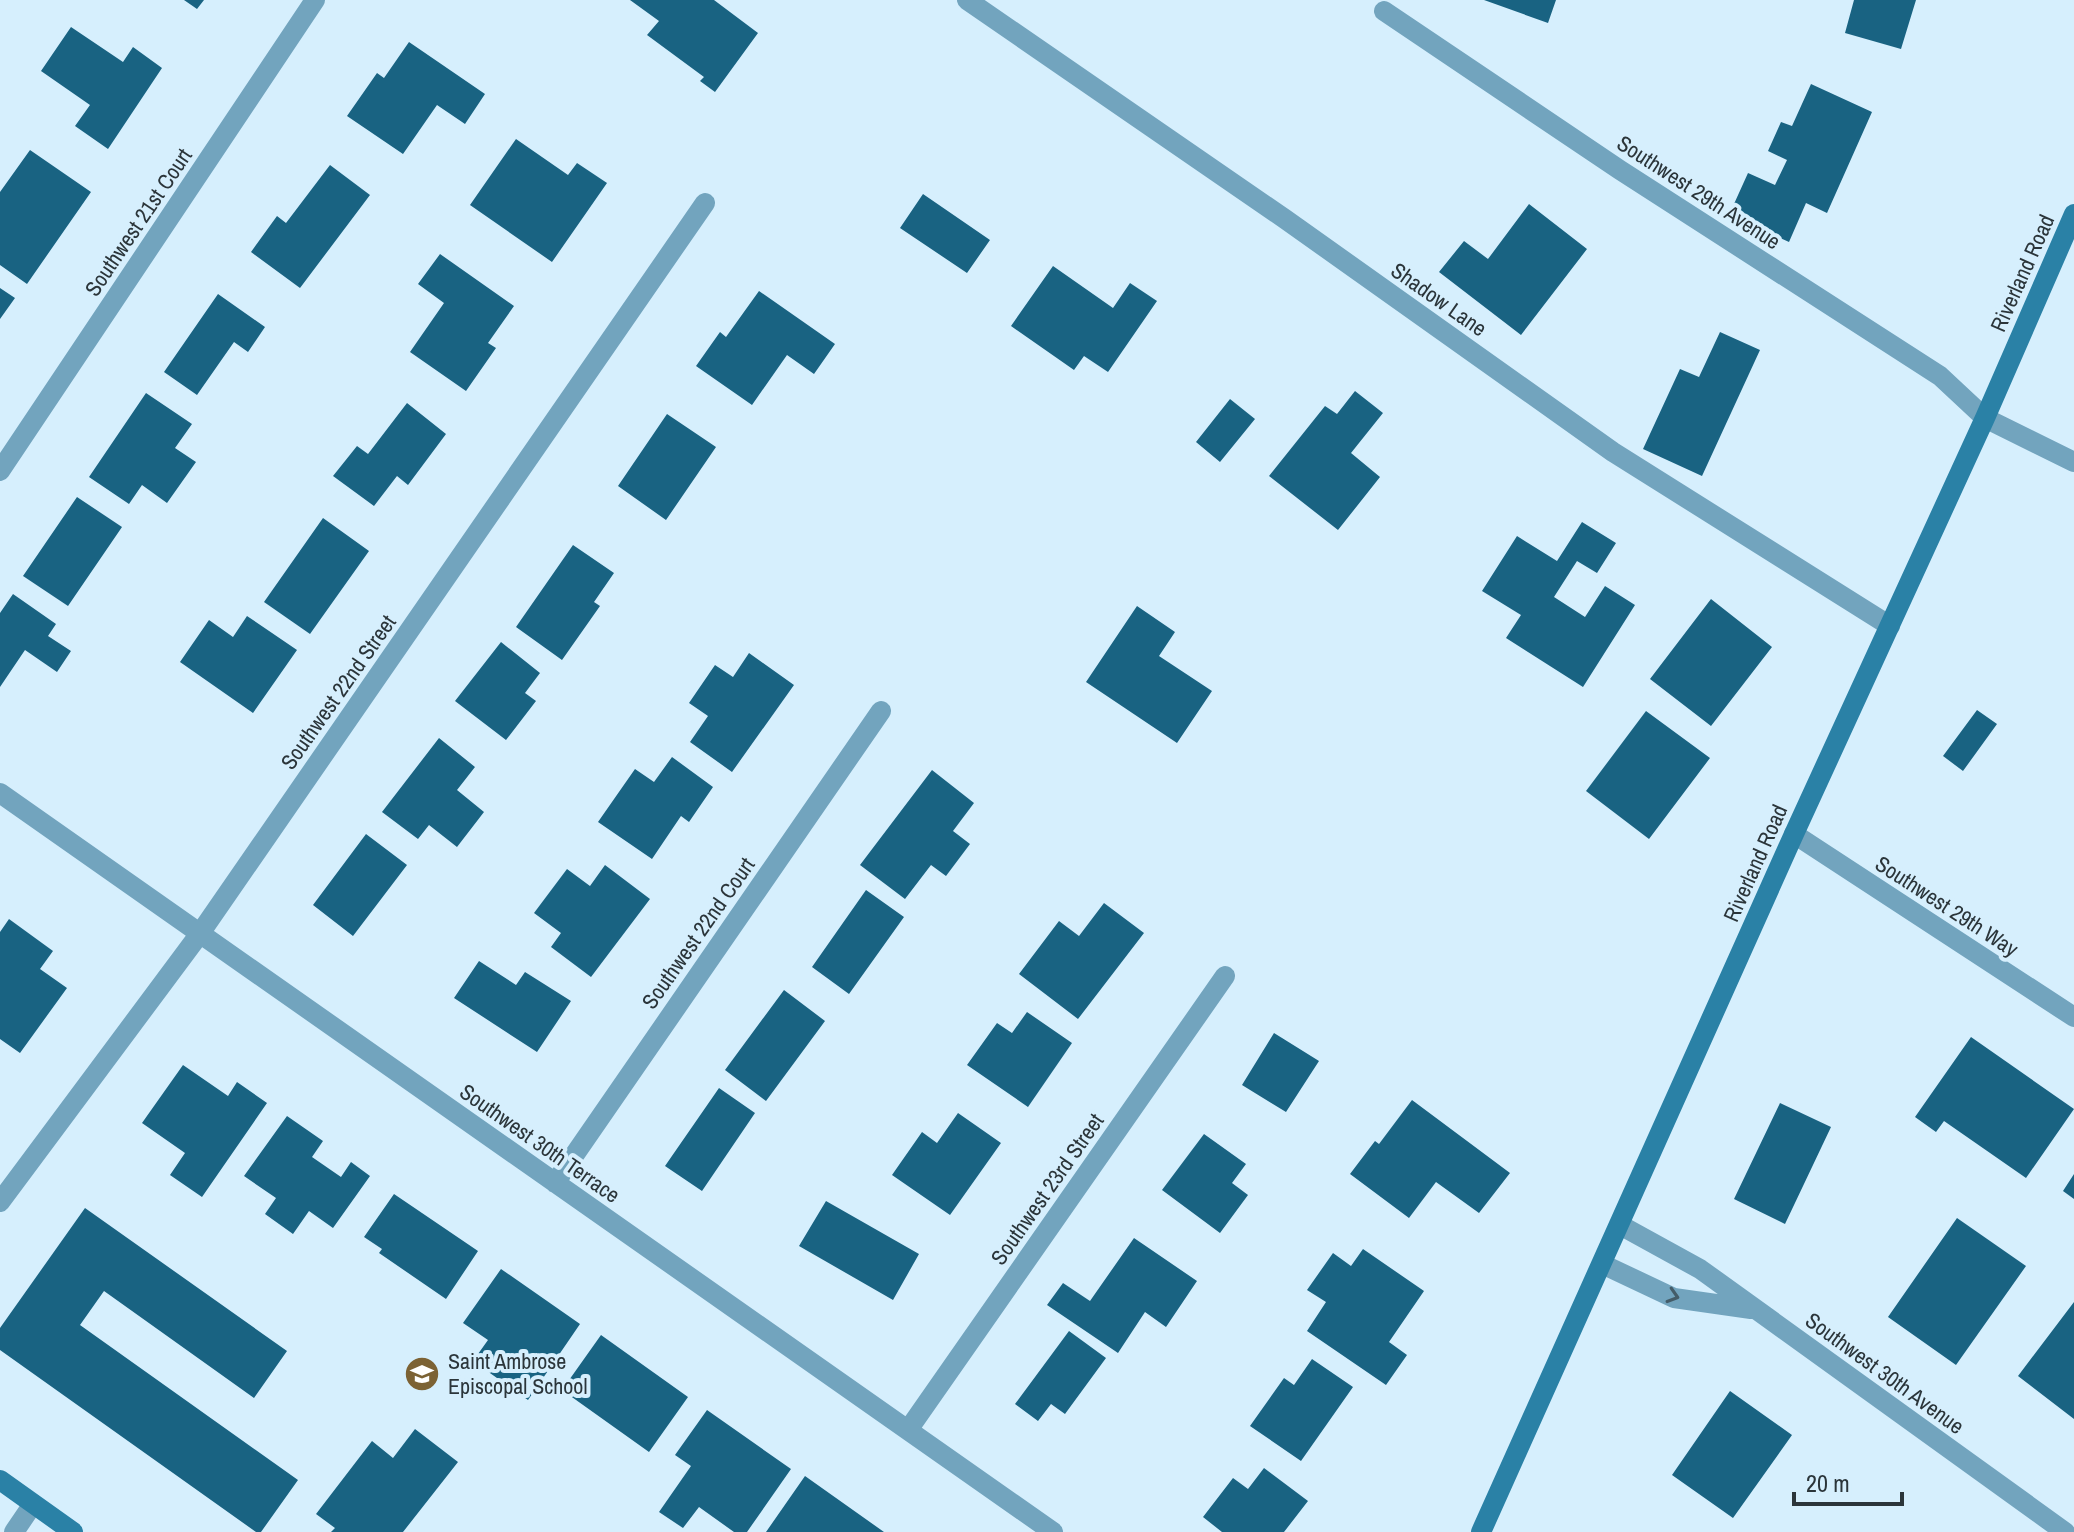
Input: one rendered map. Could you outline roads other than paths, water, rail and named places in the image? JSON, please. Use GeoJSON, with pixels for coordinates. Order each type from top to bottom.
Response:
{"type":"FeatureCollection","features":[{"type":"Feature","properties":{"kind":"street","name":"Southwest 21st Court"},"geometry":{"type":"LineString","coordinates":[[0,471],[315,0]]}},
{"type":"Feature","properties":{"kind":"street","name":"Shadow Lane"},"geometry":{"type":"LineString","coordinates":[[967,0],[1285,219],[1613,452],[1890,626]]}},
{"type":"Feature","properties":{"kind":"street","name":"Southwest 29th Avenue"},"geometry":{"type":"LineString","coordinates":[[1384,11],[1620,170],[1940,376],[1985,418],[2074,462]]}},
{"type":"Feature","properties":{"kind":"street","name":"Southwest 22nd Street"},"geometry":{"type":"LineString","coordinates":[[0,1202],[201,932],[705,203]]}},
{"type":"Feature","properties":{"kind":"street","name":"Riverland Road"},"geometry":{"type":"LineString","coordinates":[[1481,1532],[1794,834],[1985,418],[2074,214]]}},
{"type":"Feature","properties":{"kind":"street","name":"Southwest 22nd Court"},"geometry":{"type":"LineString","coordinates":[[555,1183],[881,711]]}},
{"type":"Feature","properties":{"kind":"street","name":"Southwest 30th Terrace"},"geometry":{"type":"LineString","coordinates":[[0,793],[1053,1532]]}},
{"type":"Feature","properties":{"kind":"street","name":"Southwest 29th Way"},"geometry":{"type":"LineString","coordinates":[[1794,834],[2074,1017]]}},
{"type":"Feature","properties":{"kind":"street","name":"Southwest 23rd Street"},"geometry":{"type":"LineString","coordinates":[[908,1430],[1225,976]]}},
{"type":"Feature","properties":{"kind":"street","name":"Southwest 30th Avenue"},"geometry":{"type":"LineString","coordinates":[[1620,1225],[1700,1269],[2065,1532]]}},
{"type":"Feature","properties":{"kind":"street","name":"Southwest 30th Avenue"},"geometry":{"type":"LineString","coordinates":[[1602,1264],[1674,1298],[1755,1309]]}},
{"type":"Feature","properties":{"kind":"street"},"geometry":{"type":"LineString","coordinates":[[0,1480],[73,1532]]}},
{"type":"Feature","properties":{"kind":"street"},"geometry":{"type":"LineString","coordinates":[[14,1532],[33,1504]]}},
{"type":"Feature","properties":{"kind":"place","name":"Saint Ambrose Episcopal School"},"geometry":{"type":"Point","coordinates":[422,1374]}}]}
